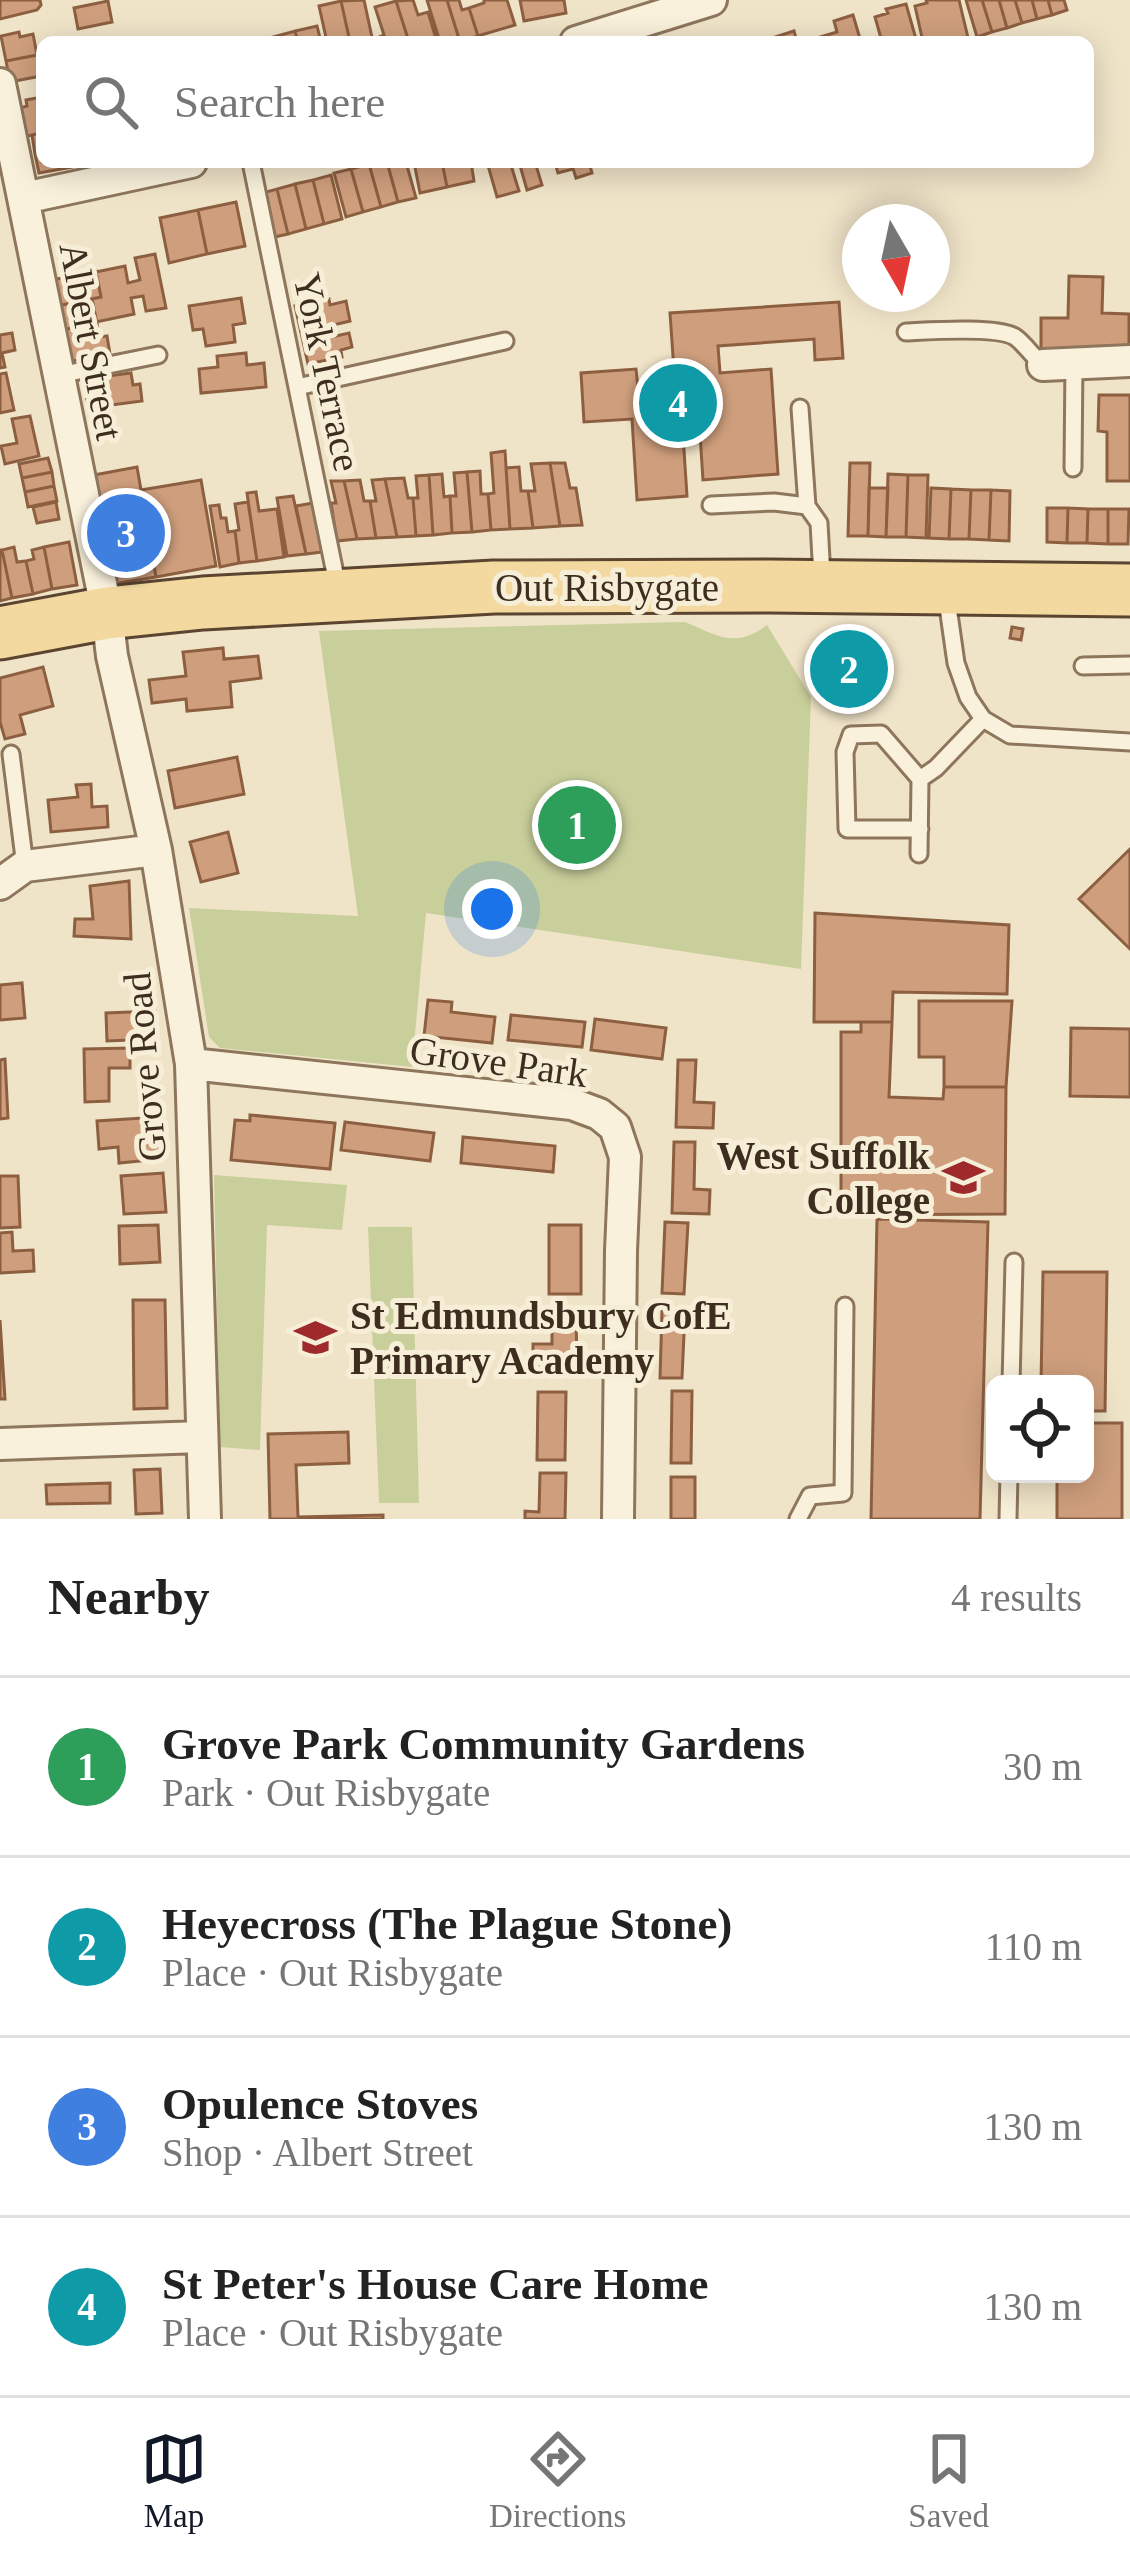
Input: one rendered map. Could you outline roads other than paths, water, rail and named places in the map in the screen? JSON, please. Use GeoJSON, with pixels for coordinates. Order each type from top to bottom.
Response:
{"type":"FeatureCollection","features":[{"type":"Feature","properties":{"kind":"main road","name":"Out Risbygate"},"geometry":{"type":"LineString","coordinates":[[0,633],[96,615],[494,587],[1130,590]]}},
{"type":"Feature","properties":{"kind":"street"},"geometry":{"type":"LineString","coordinates":[[588,36],[644,9],[711,0]]}},
{"type":"Feature","properties":{"kind":"street","name":"Albert Street"},"geometry":{"type":"LineString","coordinates":[[0,84],[59,375],[96,615]]}},
{"type":"Feature","properties":{"kind":"street"},"geometry":{"type":"LineString","coordinates":[[24,198],[163,168]]}},
{"type":"Feature","properties":{"kind":"street"},"geometry":{"type":"LineString","coordinates":[[1059,363],[1130,361]]}},
{"type":"Feature","properties":{"kind":"street","name":"Grove Road"},"geometry":{"type":"LineString","coordinates":[[96,615],[112,656],[156,850],[190,1064],[206,1519]]}},
{"type":"Feature","properties":{"kind":"street"},"geometry":{"type":"LineString","coordinates":[[13,875],[156,850]]}},
{"type":"Feature","properties":{"kind":"street","name":"Grove Park"},"geometry":{"type":"LineString","coordinates":[[190,1064],[572,1104],[599,1114],[615,1127],[625,1157],[618,1519]]}},
{"type":"Feature","properties":{"kind":"street"},"geometry":{"type":"LineString","coordinates":[[0,1444],[201,1437]]}},
{"type":"Feature","properties":{"kind":"lane","name":"York Terrace"},"geometry":{"type":"LineString","coordinates":[[252,168],[340,595]]}},
{"type":"Feature","properties":{"kind":"lane"},"geometry":{"type":"LineString","coordinates":[[906,332],[1014,336],[1059,363],[1072,468]]}},
{"type":"Feature","properties":{"kind":"lane"},"geometry":{"type":"LineString","coordinates":[[297,387],[505,340]]}},
{"type":"Feature","properties":{"kind":"lane"},"geometry":{"type":"LineString","coordinates":[[59,375],[158,355]]}},
{"type":"Feature","properties":{"kind":"lane"},"geometry":{"type":"LineString","coordinates":[[800,408],[807,506],[819,523],[822,586]]}},
{"type":"Feature","properties":{"kind":"lane"},"geometry":{"type":"LineString","coordinates":[[711,506],[774,502],[807,506]]}},
{"type":"Feature","properties":{"kind":"lane"},"geometry":{"type":"LineString","coordinates":[[946,587],[956,663],[968,697],[983,719],[1010,735],[1130,742]]}},
{"type":"Feature","properties":{"kind":"lane"},"geometry":{"type":"LineString","coordinates":[[1084,666],[1130,665]]}},
{"type":"Feature","properties":{"kind":"lane"},"geometry":{"type":"LineString","coordinates":[[920,779],[983,719]]}},
{"type":"Feature","properties":{"kind":"lane"},"geometry":{"type":"LineString","coordinates":[[919,854],[920,829],[920,779],[881,734],[851,735],[845,752],[847,829],[920,829]]}},
{"type":"Feature","properties":{"kind":"lane"},"geometry":{"type":"LineString","coordinates":[[11,754],[13,875]]}},
{"type":"Feature","properties":{"kind":"lane"},"geometry":{"type":"LineString","coordinates":[[1011,1375],[1014,1262]]}},
{"type":"Feature","properties":{"kind":"lane"},"geometry":{"type":"LineString","coordinates":[[798,1519],[810,1496],[842,1493],[845,1306]]}},
{"type":"Feature","properties":{"kind":"lane"},"geometry":{"type":"LineString","coordinates":[[1008,1519],[1009,1483]]}},
{"type":"Feature","properties":{"kind":"place","name":"St Peter's House Care Home"},"geometry":{"type":"Point","coordinates":[678,403]}},
{"type":"Feature","properties":{"kind":"place","name":"Opulence Stoves"},"geometry":{"type":"Point","coordinates":[126,533]}},
{"type":"Feature","properties":{"kind":"place","name":"Heyecross (The Plague Stone)"},"geometry":{"type":"Point","coordinates":[849,669]}},
{"type":"Feature","properties":{"kind":"place","name":"Grove Park Community Gardens"},"geometry":{"type":"Point","coordinates":[577,825]}},
{"type":"Feature","properties":{"kind":"place","name":"West Suffolk College"},"geometry":{"type":"Point","coordinates":[964,1177]}},
{"type":"Feature","properties":{"kind":"place","name":"St Edmundsbury CofE Primary Academy"},"geometry":{"type":"Point","coordinates":[316,1337]}}]}
